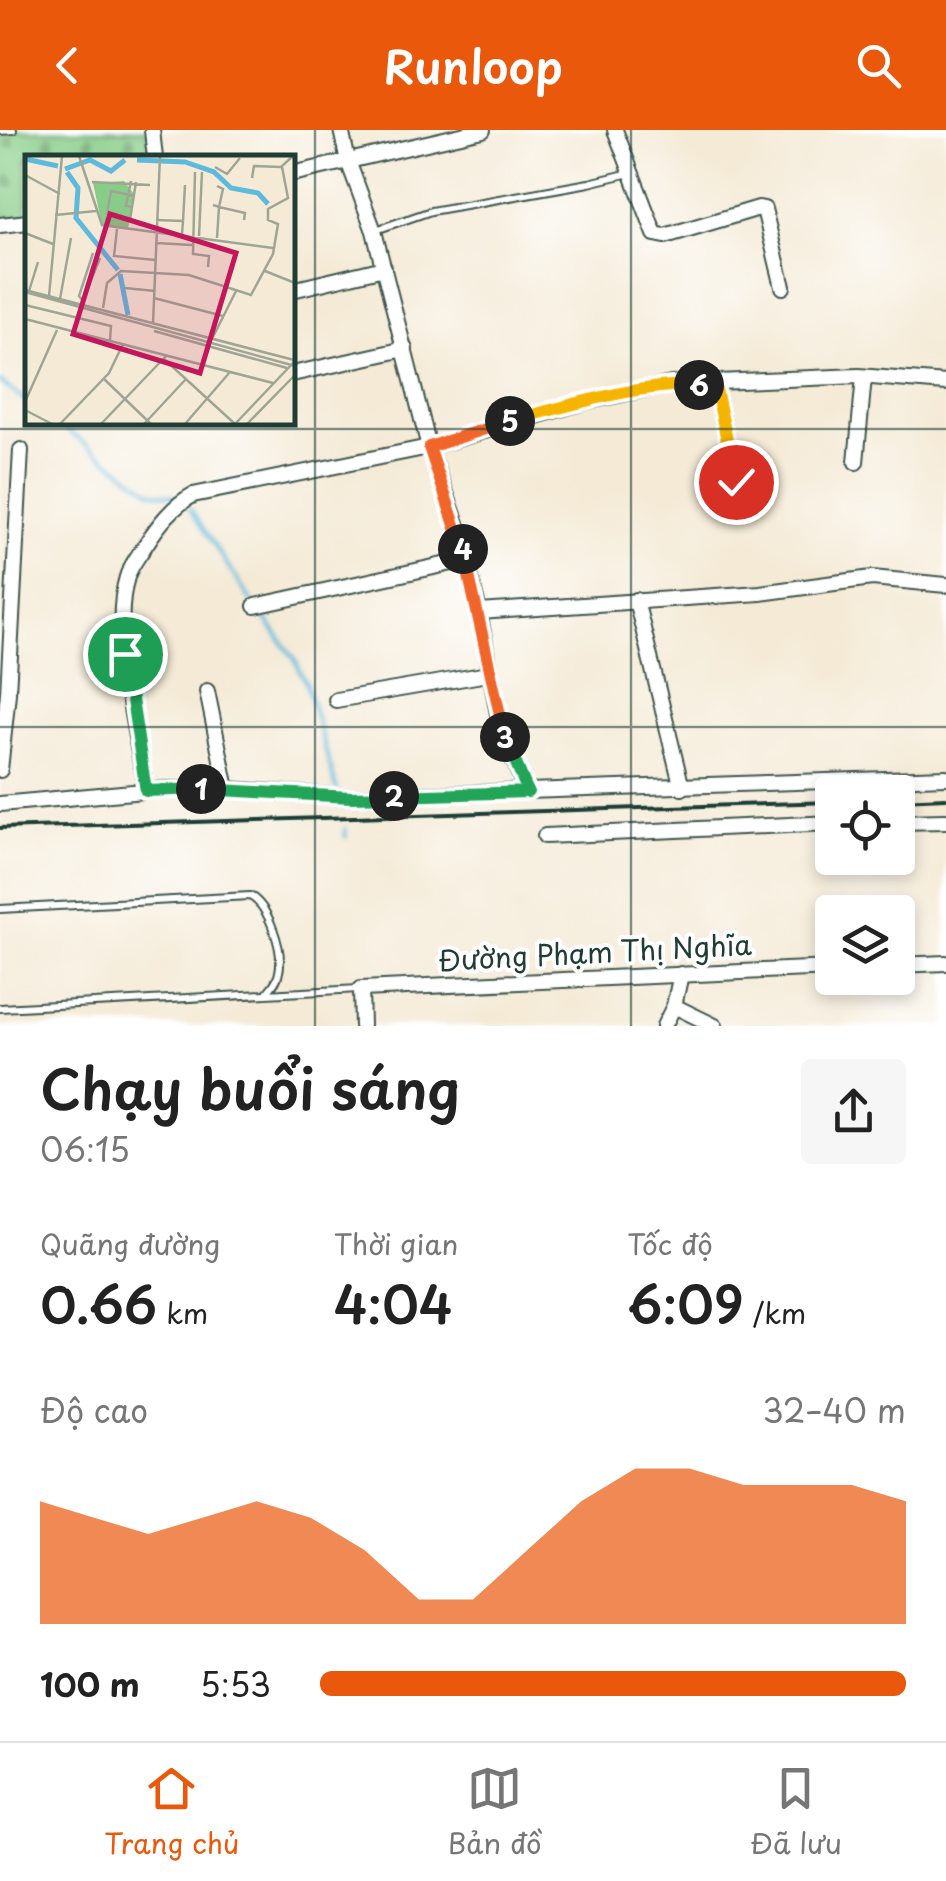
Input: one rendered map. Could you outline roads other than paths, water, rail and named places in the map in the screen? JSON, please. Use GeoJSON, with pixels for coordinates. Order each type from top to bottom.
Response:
{"type":"FeatureCollection","features":[{"type":"Feature","properties":{"kind":"street"},"geometry":{"type":"LineString","coordinates":[[152,130],[156,155]]}},
{"type":"Feature","properties":{"kind":"street"},"geometry":{"type":"LineString","coordinates":[[341,130],[348,162],[374,231],[429,447],[466,560],[502,730],[528,792]]}},
{"type":"Feature","properties":{"kind":"street"},"geometry":{"type":"LineString","coordinates":[[295,173],[483,130]]}},
{"type":"Feature","properties":{"kind":"street"},"geometry":{"type":"LineString","coordinates":[[614,130],[656,234],[665,236],[764,209],[783,287]]}},
{"type":"Feature","properties":{"kind":"street"},"geometry":{"type":"LineString","coordinates":[[0,225],[25,222]]}},
{"type":"Feature","properties":{"kind":"street"},"geometry":{"type":"LineString","coordinates":[[295,289],[384,268]]}},
{"type":"Feature","properties":{"kind":"street"},"geometry":{"type":"LineString","coordinates":[[295,373],[405,349]]}},
{"type":"Feature","properties":{"kind":"street"},"geometry":{"type":"LineString","coordinates":[[146,791],[125,654],[122,609],[127,575],[176,505],[193,495],[429,447],[507,422],[671,384],[864,376],[946,382]]}},
{"type":"Feature","properties":{"kind":"street"},"geometry":{"type":"LineString","coordinates":[[856,462],[864,376]]}},
{"type":"Feature","properties":{"kind":"street"},"geometry":{"type":"LineString","coordinates":[[715,385],[736,482]]}},
{"type":"Feature","properties":{"kind":"street"},"geometry":{"type":"LineString","coordinates":[[0,770],[8,694],[21,450]]}},
{"type":"Feature","properties":{"kind":"street"},"geometry":{"type":"LineString","coordinates":[[255,606],[466,560]]}},
{"type":"Feature","properties":{"kind":"street"},"geometry":{"type":"LineString","coordinates":[[478,612],[794,590],[872,578],[946,585]]}},
{"type":"Feature","properties":{"kind":"street"},"geometry":{"type":"LineString","coordinates":[[636,600],[682,788]]}},
{"type":"Feature","properties":{"kind":"street"},"geometry":{"type":"LineString","coordinates":[[336,700],[488,674]]}},
{"type":"Feature","properties":{"kind":"street"},"geometry":{"type":"LineString","coordinates":[[206,691],[227,789]]}},
{"type":"Feature","properties":{"kind":"street"},"geometry":{"type":"LineString","coordinates":[[0,804],[146,791],[227,789],[351,797],[946,777]]}},
{"type":"Feature","properties":{"kind":"street"},"geometry":{"type":"LineString","coordinates":[[915,821],[946,820]]}},
{"type":"Feature","properties":{"kind":"street"},"geometry":{"type":"LineString","coordinates":[[545,836],[815,824]]}},
{"type":"Feature","properties":{"kind":"street"},"geometry":{"type":"LineString","coordinates":[[915,964],[946,963]]}},
{"type":"Feature","properties":{"kind":"street","name":"Đường Phạm Thị Nghĩa"},"geometry":{"type":"LineString","coordinates":[[361,989],[815,969]]}},
{"type":"Feature","properties":{"kind":"street"},"geometry":{"type":"LineString","coordinates":[[664,1026],[674,1006],[681,974]]}},
{"type":"Feature","properties":{"kind":"street"},"geometry":{"type":"LineString","coordinates":[[361,989],[362,1026]]}},
{"type":"Feature","properties":{"kind":"street"},"geometry":{"type":"LineString","coordinates":[[674,1006],[715,1026]]}},
{"type":"Feature","properties":{"kind":"lane"},"geometry":{"type":"LineString","coordinates":[[0,131],[12,130]]}},
{"type":"Feature","properties":{"kind":"lane"},"geometry":{"type":"LineString","coordinates":[[374,231],[431,211],[630,172]]}},
{"type":"Feature","properties":{"kind":"lane"},"geometry":{"type":"LineString","coordinates":[[0,909],[250,896],[256,898],[268,917],[278,953],[280,969],[266,994]]}},
{"type":"Feature","properties":{"kind":"lane"},"geometry":{"type":"LineString","coordinates":[[0,1008],[361,989]]}},
{"type":"Feature","properties":{"kind":"waterway"},"geometry":{"type":"LineString","coordinates":[[0,382],[25,400]]}},
{"type":"Feature","properties":{"kind":"waterway"},"geometry":{"type":"LineString","coordinates":[[59,425],[151,491],[183,498]]}},
{"type":"Feature","properties":{"kind":"waterway"},"geometry":{"type":"LineString","coordinates":[[190,509],[252,602]]}},
{"type":"Feature","properties":{"kind":"waterway"},"geometry":{"type":"LineString","coordinates":[[258,609],[294,658],[306,683],[337,790]]}},
{"type":"Feature","properties":{"kind":"waterway"},"geometry":{"type":"LineString","coordinates":[[345,829],[346,837]]}},
{"type":"Feature","properties":{"kind":"railway"},"geometry":{"type":"LineString","coordinates":[[915,799],[946,798]]}},
{"type":"Feature","properties":{"kind":"railway"},"geometry":{"type":"LineString","coordinates":[[0,828],[815,803]]}}]}
